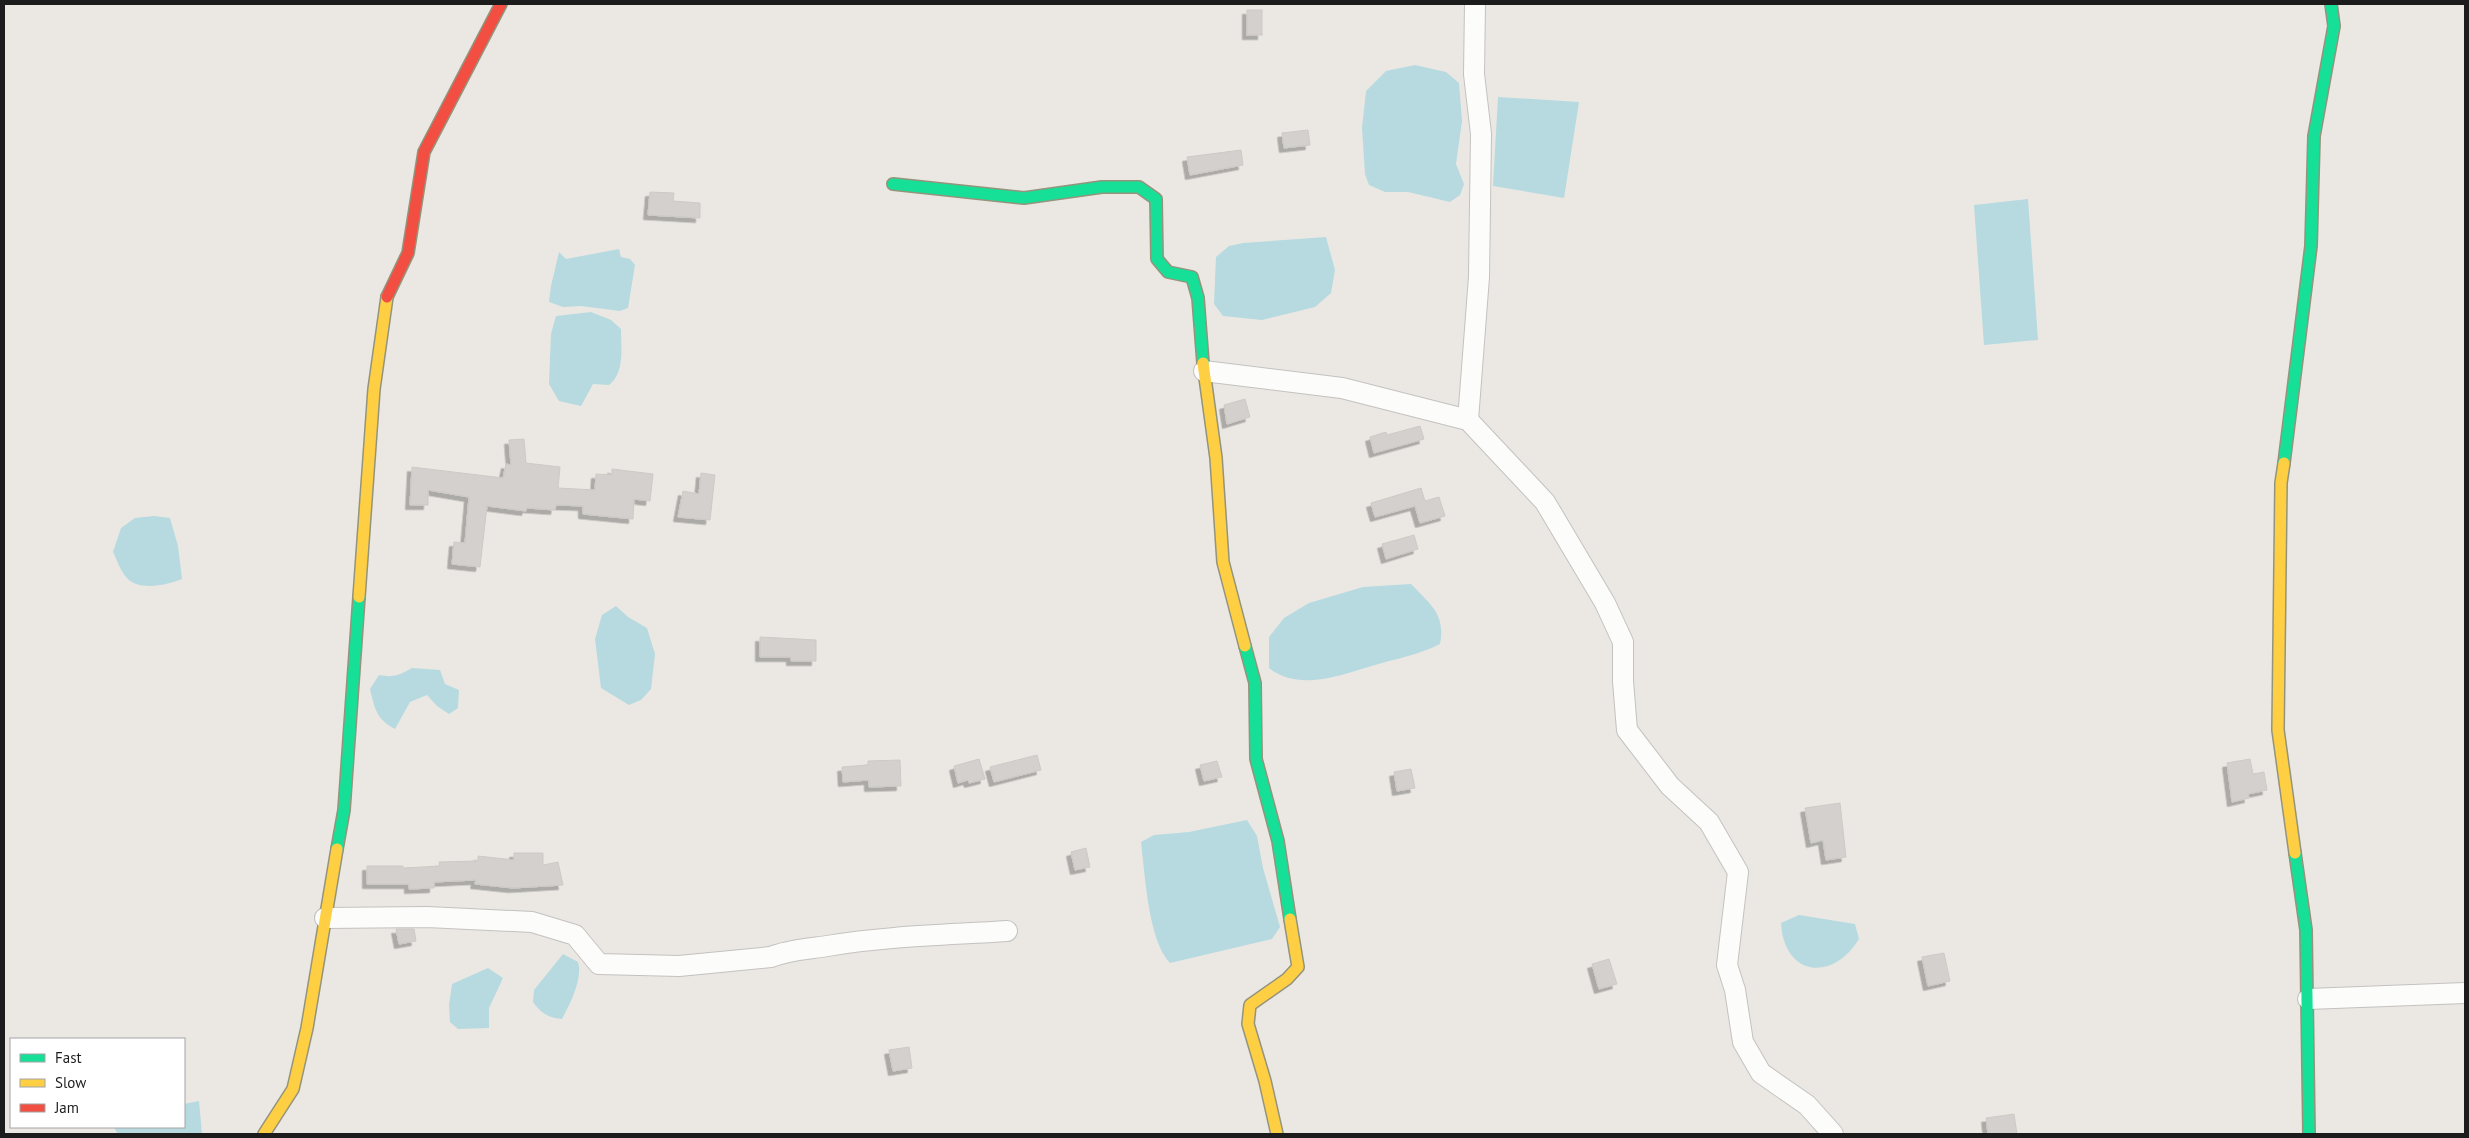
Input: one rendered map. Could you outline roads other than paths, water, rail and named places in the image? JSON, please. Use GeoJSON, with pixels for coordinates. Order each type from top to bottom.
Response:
{"type":"FeatureCollection","features":[{"type":"Feature","properties":{"kind":"street"},"geometry":{"type":"LineString","coordinates":[[264,1134],[293,1089],[307,1028],[344,810],[374,389],[387,294],[408,253],[424,152],[501,4]]}},
{"type":"Feature","properties":{"kind":"street"},"geometry":{"type":"LineString","coordinates":[[1468,420],[1479,277],[1481,134],[1474,74],[1475,4]]}},
{"type":"Feature","properties":{"kind":"street"},"geometry":{"type":"LineString","coordinates":[[2309,1134],[2306,930],[2278,730],[2280,483],[2311,246],[2314,136],[2334,26],[2331,4]]}},
{"type":"Feature","properties":{"kind":"street"},"geometry":{"type":"LineString","coordinates":[[893,184],[1024,198],[1102,187],[1140,187],[1156,199],[1157,259],[1168,272],[1192,277],[1198,298],[1204,371],[1216,458],[1223,562],[1255,682],[1256,759],[1278,840],[1298,968],[1286,982],[1263,994],[1250,1005],[1248,1024],[1265,1082],[1277,1134]]}},
{"type":"Feature","properties":{"kind":"street"},"geometry":{"type":"LineString","coordinates":[[1204,371],[1342,388],[1468,420],[1545,502],[1605,603],[1623,642],[1623,681],[1628,730],[1670,786],[1709,822],[1738,872],[1727,965],[1735,990],[1743,1042],[1761,1073],[1807,1104],[1833,1134]]}},
{"type":"Feature","properties":{"kind":"street"},"geometry":{"type":"LineString","coordinates":[[325,918],[427,916],[532,922],[575,935],[599,964],[679,966],[770,957],[781,953],[866,940],[923,934],[1007,931]]}},
{"type":"Feature","properties":{"kind":"street"},"geometry":{"type":"LineString","coordinates":[[2308,999],[2465,992]]}},
{"type":"Feature","properties":{"kind":"water"},"geometry":{"type":"Polygon","coordinates":[[[1415,65],[1446,72],[1459,83],[1462,121],[1456,164],[1464,184],[1460,195],[1450,202],[1408,192],[1385,192],[1369,185],[1365,174],[1362,128],[1366,91],[1386,71],[1415,65]]]}},
{"type":"Feature","properties":{"kind":"water"},"geometry":{"type":"Polygon","coordinates":[[[1498,97],[1579,102],[1564,198],[1493,186],[1498,97]]]}},
{"type":"Feature","properties":{"kind":"water"},"geometry":{"type":"Polygon","coordinates":[[[2028,199],[2038,340],[1984,345],[1974,205],[2028,199]]]}},
{"type":"Feature","properties":{"kind":"water"},"geometry":{"type":"Polygon","coordinates":[[[1326,237],[1335,270],[1331,293],[1315,307],[1262,320],[1223,316],[1214,304],[1216,257],[1229,246],[1243,243],[1326,237]]]}},
{"type":"Feature","properties":{"kind":"water"},"geometry":{"type":"Polygon","coordinates":[[[619,249],[621,257],[630,259],[635,265],[628,308],[620,311],[581,306],[563,307],[549,302],[559,252],[566,259],[619,249]]]}},
{"type":"Feature","properties":{"kind":"water"},"geometry":{"type":"Polygon","coordinates":[[[591,312],[611,320],[621,329],[621,360],[618,374],[609,385],[593,384],[581,406],[559,401],[549,384],[551,334],[556,316],[591,312]]]}},
{"type":"Feature","properties":{"kind":"water"},"geometry":{"type":"Polygon","coordinates":[[[154,516],[170,518],[178,546],[182,579],[161,585],[145,586],[131,582],[126,577],[113,552],[121,528],[135,518],[154,516]]]}},
{"type":"Feature","properties":{"kind":"water"},"geometry":{"type":"Polygon","coordinates":[[[1411,584],[1435,610],[1441,625],[1440,644],[1412,655],[1325,679],[1295,679],[1282,676],[1269,668],[1269,637],[1284,618],[1309,603],[1363,587],[1411,584]]]}},
{"type":"Feature","properties":{"kind":"water"},"geometry":{"type":"Polygon","coordinates":[[[616,606],[628,617],[647,628],[655,654],[651,689],[641,700],[629,705],[601,688],[595,639],[602,615],[616,606]]]}},
{"type":"Feature","properties":{"kind":"water"},"geometry":{"type":"Polygon","coordinates":[[[412,668],[440,670],[445,684],[459,690],[458,708],[449,714],[437,706],[427,695],[410,702],[395,729],[377,713],[370,689],[379,675],[396,675],[412,668]]]}},
{"type":"Feature","properties":{"kind":"water"},"geometry":{"type":"Polygon","coordinates":[[[1247,820],[1257,836],[1263,868],[1280,927],[1272,939],[1170,963],[1163,953],[1152,923],[1141,842],[1154,835],[1189,832],[1247,820]]]}},
{"type":"Feature","properties":{"kind":"water"},"geometry":{"type":"Polygon","coordinates":[[[1799,915],[1855,924],[1859,939],[1848,953],[1836,962],[1824,967],[1811,967],[1800,963],[1791,954],[1784,941],[1781,923],[1799,915]]]}},
{"type":"Feature","properties":{"kind":"water"},"geometry":{"type":"Polygon","coordinates":[[[563,954],[578,962],[579,976],[575,991],[562,1019],[545,1014],[533,1002],[534,990],[563,954]]]}},
{"type":"Feature","properties":{"kind":"water"},"geometry":{"type":"Polygon","coordinates":[[[488,968],[503,978],[489,1008],[489,1028],[458,1029],[450,1022],[449,1005],[452,984],[488,968]]]}},
{"type":"Feature","properties":{"kind":"water"},"geometry":{"type":"Polygon","coordinates":[[[199,1101],[202,1134],[118,1134],[114,1128],[185,1128],[185,1104],[199,1101]]]}}]}
